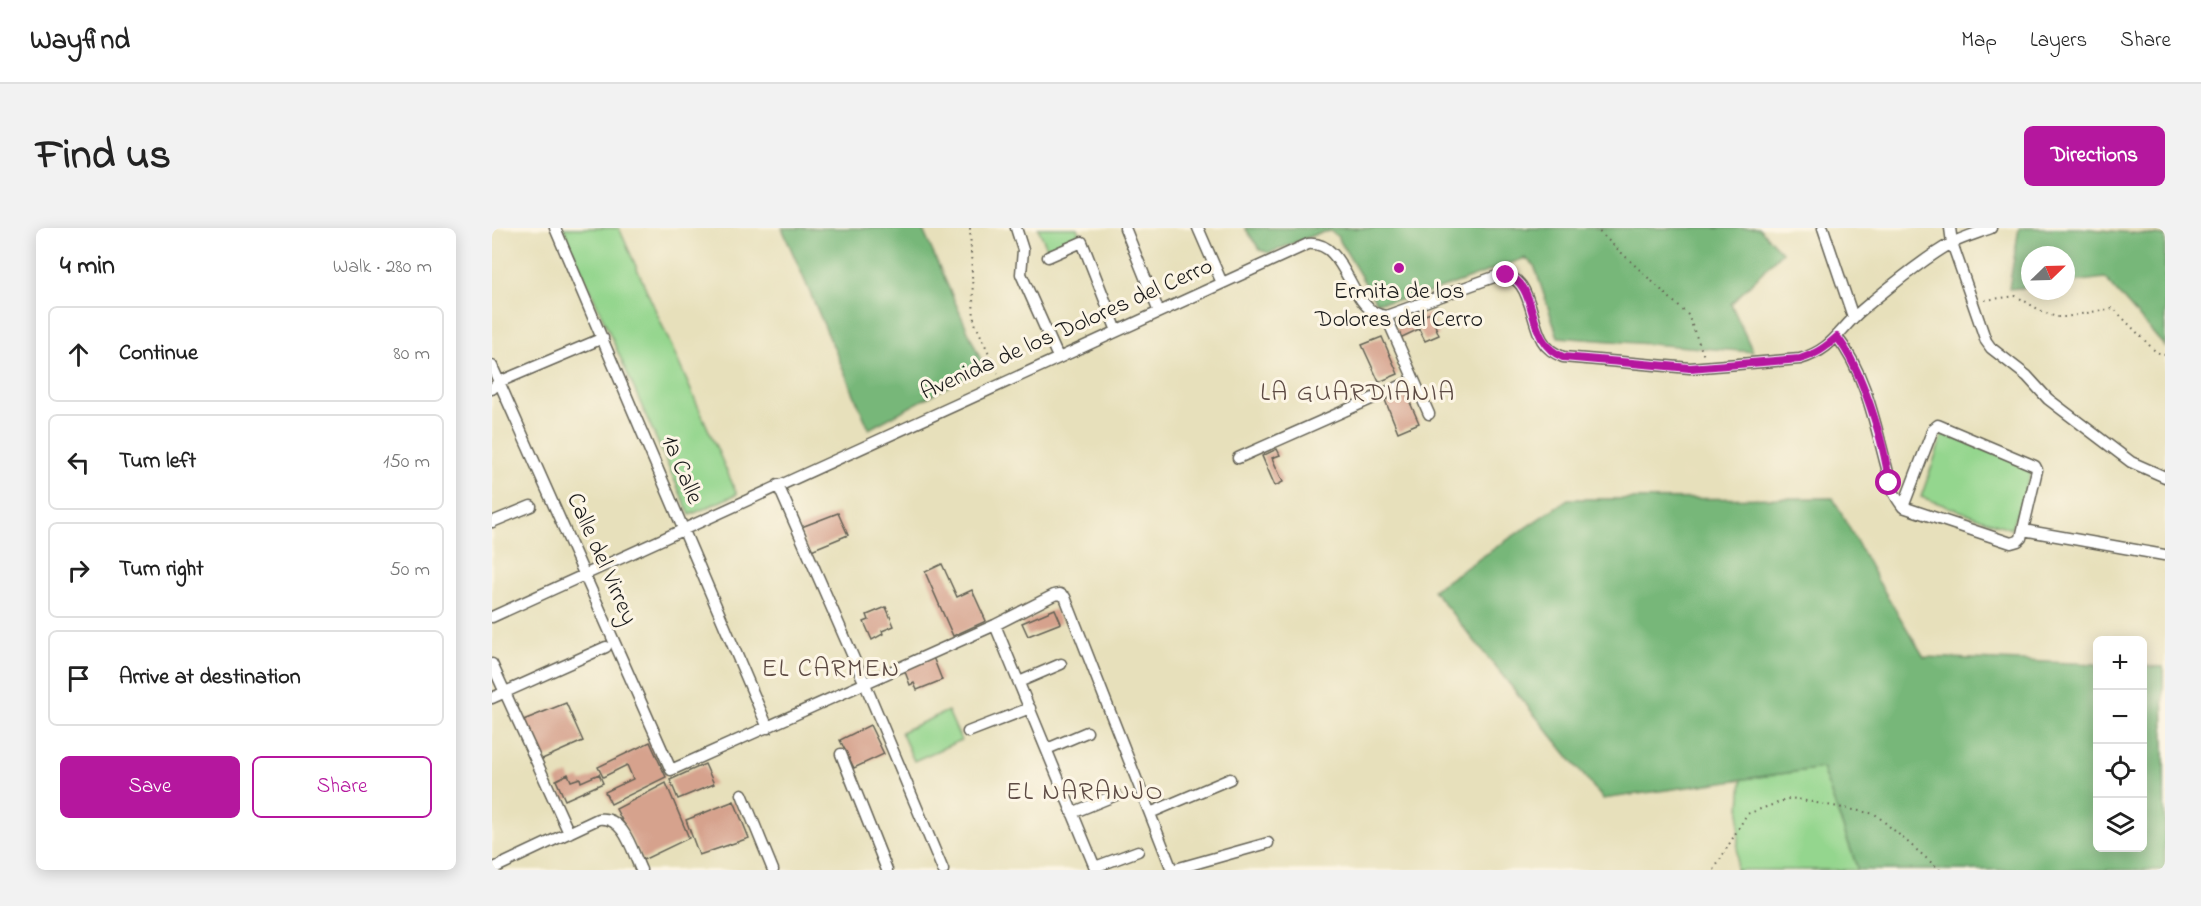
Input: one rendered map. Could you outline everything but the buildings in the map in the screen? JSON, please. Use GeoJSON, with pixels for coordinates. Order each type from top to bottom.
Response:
{"type":"FeatureCollection","features":[{"type":"Feature","properties":{"kind":"street","name":"1a Calle"},"geometry":{"type":"LineString","coordinates":[[555,228],[768,728]]}},
{"type":"Feature","properties":{"kind":"street"},"geometry":{"type":"LineString","coordinates":[[1016,228],[1023,250],[1022,274],[1058,357]]}},
{"type":"Feature","properties":{"kind":"street"},"geometry":{"type":"LineString","coordinates":[[1125,228],[1160,312]]}},
{"type":"Feature","properties":{"kind":"street"},"geometry":{"type":"LineString","coordinates":[[1198,228],[1222,283]]}},
{"type":"Feature","properties":{"kind":"street"},"geometry":{"type":"LineString","coordinates":[[1824,228],[1853,317]]}},
{"type":"Feature","properties":{"kind":"street"},"geometry":{"type":"LineString","coordinates":[[1950,228],[1952,243],[1986,341],[1991,348],[2027,376],[2048,399],[2131,462],[2165,477]]}},
{"type":"Feature","properties":{"kind":"street"},"geometry":{"type":"LineString","coordinates":[[1429,414],[1386,316],[1494,277],[1506,275],[1516,280],[1524,288],[1542,341],[1563,357],[1690,368],[1800,359],[1814,355],[1825,348],[1853,317],[1882,293],[1952,243],[1991,228]]}},
{"type":"Feature","properties":{"kind":"street"},"geometry":{"type":"LineString","coordinates":[[1048,257],[1082,242],[1117,331]]}},
{"type":"Feature","properties":{"kind":"street","name":"Avenida de los Dolores del Cerro"},"geometry":{"type":"LineString","coordinates":[[492,616],[1302,246],[1320,245],[1333,253],[1368,307],[1377,315],[1386,316]]}},
{"type":"Feature","properties":{"kind":"street"},"geometry":{"type":"LineString","coordinates":[[1837,337],[1848,351],[1864,389],[1893,494],[1903,507],[2011,543],[2022,538],[2037,474],[2035,466],[1938,425],[1933,429],[1903,507]]}},
{"type":"Feature","properties":{"kind":"street"},"geometry":{"type":"LineString","coordinates":[[496,386],[603,338]]}},
{"type":"Feature","properties":{"kind":"street","name":"Calle del Virrey"},"geometry":{"type":"LineString","coordinates":[[492,366],[496,386],[584,574],[671,770],[768,728]]}},
{"type":"Feature","properties":{"kind":"street"},"geometry":{"type":"LineString","coordinates":[[1238,458],[1414,380]]}},
{"type":"Feature","properties":{"kind":"street"},"geometry":{"type":"LineString","coordinates":[[777,485],[865,684],[943,870]]}},
{"type":"Feature","properties":{"kind":"street"},"geometry":{"type":"LineString","coordinates":[[492,522],[531,506]]}},
{"type":"Feature","properties":{"kind":"street"},"geometry":{"type":"LineString","coordinates":[[2024,530],[2164,555]]}},
{"type":"Feature","properties":{"kind":"street"},"geometry":{"type":"LineString","coordinates":[[768,728],[995,625],[1054,594],[1060,594],[1065,597],[1172,870],[1268,843]]}},
{"type":"Feature","properties":{"kind":"street"},"geometry":{"type":"LineString","coordinates":[[995,625],[1095,869],[1138,851]]}},
{"type":"Feature","properties":{"kind":"street"},"geometry":{"type":"LineString","coordinates":[[492,698],[606,647]]}},
{"type":"Feature","properties":{"kind":"street"},"geometry":{"type":"LineString","coordinates":[[492,664],[569,833]]}},
{"type":"Feature","properties":{"kind":"street"},"geometry":{"type":"LineString","coordinates":[[1019,682],[1061,664]]}},
{"type":"Feature","properties":{"kind":"street"},"geometry":{"type":"LineString","coordinates":[[968,732],[1030,708]]}},
{"type":"Feature","properties":{"kind":"street"},"geometry":{"type":"LineString","coordinates":[[1047,749],[1087,732]]}},
{"type":"Feature","properties":{"kind":"street"},"geometry":{"type":"LineString","coordinates":[[841,754],[887,870]]}},
{"type":"Feature","properties":{"kind":"street"},"geometry":{"type":"LineString","coordinates":[[1150,813],[1230,779]]}},
{"type":"Feature","properties":{"kind":"street"},"geometry":{"type":"LineString","coordinates":[[742,794],[773,870]]}},
{"type":"Feature","properties":{"kind":"street"},"geometry":{"type":"LineString","coordinates":[[1072,813],[1116,795]]}},
{"type":"Feature","properties":{"kind":"street"},"geometry":{"type":"LineString","coordinates":[[492,869],[598,819],[606,818],[613,820],[622,831],[641,870]]}},
{"type":"Feature","properties":{"kind":"path"},"geometry":{"type":"LineString","coordinates":[[970,228],[974,321],[1002,382]]}},
{"type":"Feature","properties":{"kind":"path"},"geometry":{"type":"LineString","coordinates":[[1595,228],[1688,315],[1708,367]]}},
{"type":"Feature","properties":{"kind":"path"},"geometry":{"type":"LineString","coordinates":[[1973,302],[2016,296],[2056,317],[2114,308],[2156,352],[2165,355]]}},
{"type":"Feature","properties":{"kind":"path"},"geometry":{"type":"LineString","coordinates":[[1714,870],[1747,814],[1791,798],[1875,814],[1940,870]]}},
{"type":"Feature","properties":{"kind":"green space"},"geometry":{"type":"Polygon","coordinates":[[[563,228],[619,228],[737,494],[690,515],[563,228]]]}},
{"type":"Feature","properties":{"kind":"green space"},"geometry":{"type":"Polygon","coordinates":[[[782,228],[922,228],[984,367],[869,429],[782,228]]]}},
{"type":"Feature","properties":{"kind":"green space"},"geometry":{"type":"Polygon","coordinates":[[[1038,228],[1077,228],[1081,238],[1049,252],[1038,228]]]}},
{"type":"Feature","properties":{"kind":"green space"},"geometry":{"type":"Polygon","coordinates":[[[1245,228],[1759,228],[1782,252],[1731,304],[1753,352],[1558,337],[1534,265],[1525,258],[1412,299],[1376,302],[1337,236],[1330,231],[1319,233],[1269,253],[1260,250],[1245,228]]]}},
{"type":"Feature","properties":{"kind":"green space"},"geometry":{"type":"Polygon","coordinates":[[[2019,228],[2080,228],[2165,236],[2165,347],[2105,278],[2075,282],[2075,246],[2021,246],[2021,288],[2009,289],[2019,228]]]}},
{"type":"Feature","properties":{"kind":"green space"},"geometry":{"type":"Polygon","coordinates":[[[1943,434],[2033,468],[2011,529],[1921,497],[1943,434]]]}},
{"type":"Feature","properties":{"kind":"green space"},"geometry":{"type":"Polygon","coordinates":[[[1833,498],[1878,581],[1924,657],[2093,664],[2093,852],[2147,852],[2147,666],[2163,667],[2165,870],[1858,870],[1822,768],[1603,799],[1433,590],[1568,499],[1833,498]]]}},
{"type":"Feature","properties":{"kind":"green space"},"geometry":{"type":"Polygon","coordinates":[[[948,711],[961,740],[914,761],[901,732],[948,711]]]}},
{"type":"Feature","properties":{"kind":"green space"},"geometry":{"type":"Polygon","coordinates":[[[1822,768],[1858,870],[1736,870],[1742,779],[1822,768]]]}},
{"type":"Feature","properties":{"kind":"place","name":"Ermita de los Dolores del Cerro"},"geometry":{"type":"Point","coordinates":[1399,268]}},
{"type":"Feature","properties":{"kind":"district","name":"LA GUARDIANIA"},"geometry":{"type":"Point","coordinates":[1358,394]}},
{"type":"Feature","properties":{"kind":"district","name":"EL CARMEN"},"geometry":{"type":"Point","coordinates":[831,670]}},
{"type":"Feature","properties":{"kind":"district","name":"EL NARANJO"},"geometry":{"type":"Point","coordinates":[1085,793]}},
{"type":"Feature","properties":{"kind":"route"},"geometry":{"type":"LineString","coordinates":[[1506,275],[1512,277],[1524,288],[1542,341],[1552,351],[1563,357],[1690,368],[1800,359],[1814,355],[1837,337],[1848,351],[1864,389],[1886,464],[1889,483]]}}]}
